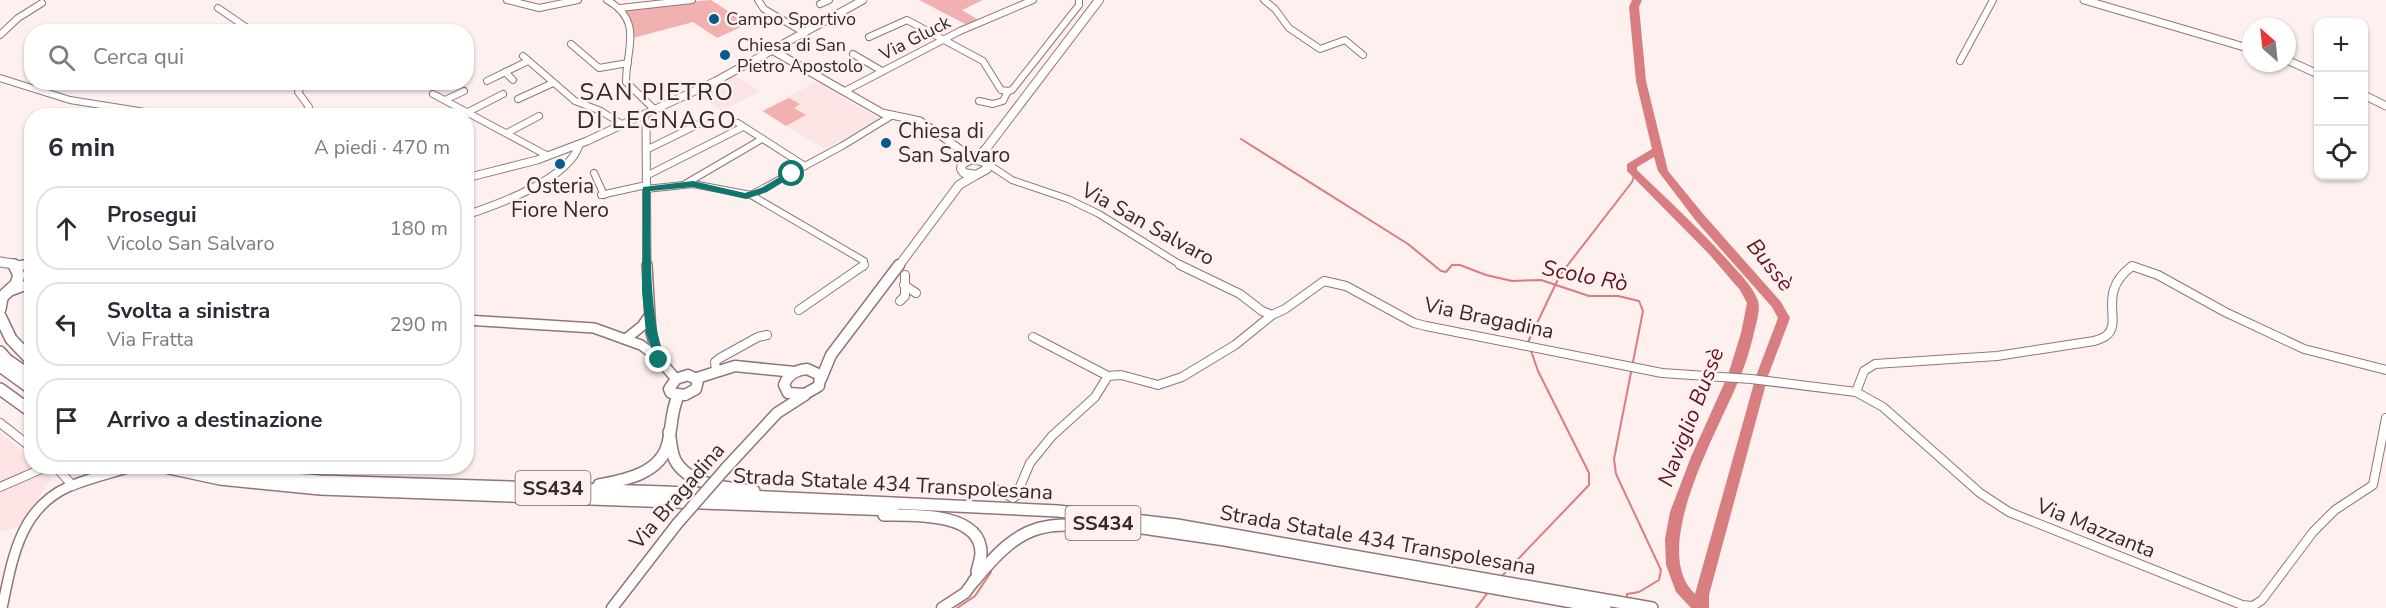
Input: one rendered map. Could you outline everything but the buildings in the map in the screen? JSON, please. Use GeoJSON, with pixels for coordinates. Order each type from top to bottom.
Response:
{"type":"FeatureCollection","features":[{"type":"Feature","properties":{"kind":"main road"},"geometry":{"type":"LineString","coordinates":[[959,186],[962,167],[985,150],[1099,0]]}},
{"type":"Feature","properties":{"kind":"main road"},"geometry":{"type":"LineString","coordinates":[[771,372],[793,395],[805,395],[817,388],[831,355],[959,186],[987,169],[985,150]]}},
{"type":"Feature","properties":{"kind":"main road"},"geometry":{"type":"LineString","coordinates":[[974,158],[987,163]]}},
{"type":"Feature","properties":{"kind":"main road"},"geometry":{"type":"LineString","coordinates":[[962,167],[977,174]]}},
{"type":"Feature","properties":{"kind":"main road"},"geometry":{"type":"LineString","coordinates":[[0,262],[13,264],[19,275],[3,299]]}},
{"type":"Feature","properties":{"kind":"main road"},"geometry":{"type":"LineString","coordinates":[[0,316],[11,339],[24,353]]}},
{"type":"Feature","properties":{"kind":"main road"},"geometry":{"type":"LineString","coordinates":[[0,352],[24,372]]}},
{"type":"Feature","properties":{"kind":"main road"},"geometry":{"type":"LineString","coordinates":[[784,387],[787,378],[831,355]]}},
{"type":"Feature","properties":{"kind":"main road"},"geometry":{"type":"LineString","coordinates":[[0,366],[24,384]]}},
{"type":"Feature","properties":{"kind":"main road"},"geometry":{"type":"LineString","coordinates":[[697,378],[698,386],[694,391],[678,396],[671,393],[669,389],[676,379],[688,375],[697,378],[716,370],[748,366],[771,372],[812,370],[821,378]]}},
{"type":"Feature","properties":{"kind":"main road","name":"Via Bragadina"},"geometry":{"type":"LineString","coordinates":[[777,413],[784,387]]}},
{"type":"Feature","properties":{"kind":"main road"},"geometry":{"type":"LineString","coordinates":[[0,389],[24,406]]}},
{"type":"Feature","properties":{"kind":"main road","name":"Via Bragadina"},"geometry":{"type":"LineString","coordinates":[[612,608],[677,524],[726,468],[777,413],[805,395]]}},
{"type":"Feature","properties":{"kind":"main road"},"geometry":{"type":"LineString","coordinates":[[557,488],[624,480],[648,470],[664,455],[670,418],[678,396]]}},
{"type":"Feature","properties":{"kind":"main road"},"geometry":{"type":"LineString","coordinates":[[669,432],[676,463],[684,472],[696,478],[744,490],[820,496],[855,502]]}},
{"type":"Feature","properties":{"kind":"main road","name":"Strada Statale 434 Transpolesana"},"geometry":{"type":"LineString","coordinates":[[197,474],[220,479],[320,489],[1014,515],[1174,532],[1652,608]]}},
{"type":"Feature","properties":{"kind":"main road","name":"Strada Statale 434 Transpolesana"},"geometry":{"type":"LineString","coordinates":[[250,474],[320,481],[557,488],[1013,508],[1115,517],[1233,534],[1605,608]]}},
{"type":"Feature","properties":{"kind":"main road"},"geometry":{"type":"LineString","coordinates":[[826,508],[859,514],[938,518],[958,522],[973,533],[980,547],[979,567],[974,581]]}},
{"type":"Feature","properties":{"kind":"main road"},"geometry":{"type":"LineString","coordinates":[[942,608],[965,593],[998,549],[1012,538],[1043,525],[1070,524],[1143,533],[1174,532]]}},
{"type":"Feature","properties":{"kind":"street"},"geometry":{"type":"LineString","coordinates":[[507,0],[539,8],[578,0]]}},
{"type":"Feature","properties":{"kind":"street"},"geometry":{"type":"LineString","coordinates":[[607,0],[625,13],[629,28],[627,84],[655,110]]}},
{"type":"Feature","properties":{"kind":"street"},"geometry":{"type":"LineString","coordinates":[[620,8],[692,0]]}},
{"type":"Feature","properties":{"kind":"street"},"geometry":{"type":"LineString","coordinates":[[758,0],[764,9],[804,33]]}},
{"type":"Feature","properties":{"kind":"street"},"geometry":{"type":"LineString","coordinates":[[820,4],[829,0]]}},
{"type":"Feature","properties":{"kind":"street"},"geometry":{"type":"LineString","coordinates":[[474,176],[549,156],[643,116],[772,51],[862,0]]}},
{"type":"Feature","properties":{"kind":"street","name":"Via Gluck"},"geometry":{"type":"LineString","coordinates":[[845,91],[944,40],[1033,0]]}},
{"type":"Feature","properties":{"kind":"street"},"geometry":{"type":"LineString","coordinates":[[869,37],[905,19],[983,61],[1001,90],[1008,91],[1012,90],[1079,5],[1079,0]]}},
{"type":"Feature","properties":{"kind":"street"},"geometry":{"type":"LineString","coordinates":[[1264,0],[1293,31],[1320,49],[1346,40],[1363,55]]}},
{"type":"Feature","properties":{"kind":"street"},"geometry":{"type":"LineString","coordinates":[[1960,61],[1993,0]]}},
{"type":"Feature","properties":{"kind":"street"},"geometry":{"type":"LineString","coordinates":[[2084,0],[2242,46]]}},
{"type":"Feature","properties":{"kind":"street"},"geometry":{"type":"LineString","coordinates":[[0,35],[18,18],[42,3]]}},
{"type":"Feature","properties":{"kind":"street"},"geometry":{"type":"LineString","coordinates":[[218,8],[241,24]]}},
{"type":"Feature","properties":{"kind":"street"},"geometry":{"type":"LineString","coordinates":[[571,44],[599,68],[628,63]]}},
{"type":"Feature","properties":{"kind":"street"},"geometry":{"type":"LineString","coordinates":[[772,51],[891,116],[904,116],[920,122],[974,158]]}},
{"type":"Feature","properties":{"kind":"street"},"geometry":{"type":"LineString","coordinates":[[853,54],[882,71]]}},
{"type":"Feature","properties":{"kind":"street"},"geometry":{"type":"LineString","coordinates":[[486,81],[525,59],[575,101],[601,111],[623,125]]}},
{"type":"Feature","properties":{"kind":"street"},"geometry":{"type":"LineString","coordinates":[[2296,64],[2314,72]]}},
{"type":"Feature","properties":{"kind":"street"},"geometry":{"type":"LineString","coordinates":[[505,72],[513,80]]}},
{"type":"Feature","properties":{"kind":"street"},"geometry":{"type":"LineString","coordinates":[[0,78],[24,86]]}},
{"type":"Feature","properties":{"kind":"street"},"geometry":{"type":"LineString","coordinates":[[518,99],[553,83]]}},
{"type":"Feature","properties":{"kind":"street"},"geometry":{"type":"LineString","coordinates":[[38,90],[70,100],[120,108]]}},
{"type":"Feature","properties":{"kind":"street"},"geometry":{"type":"LineString","coordinates":[[299,90],[298,92],[309,108]]}},
{"type":"Feature","properties":{"kind":"street"},"geometry":{"type":"LineString","coordinates":[[445,100],[464,91]]}},
{"type":"Feature","properties":{"kind":"street"},"geometry":{"type":"LineString","coordinates":[[979,101],[984,104],[1001,103],[1008,91]]}},
{"type":"Feature","properties":{"kind":"street"},"geometry":{"type":"LineString","coordinates":[[433,94],[460,108]]}},
{"type":"Feature","properties":{"kind":"street"},"geometry":{"type":"LineString","coordinates":[[474,109],[503,94]]}},
{"type":"Feature","properties":{"kind":"street"},"geometry":{"type":"LineString","coordinates":[[2368,97],[2386,106]]}},
{"type":"Feature","properties":{"kind":"street"},"geometry":{"type":"LineString","coordinates":[[474,115],[549,156]]}},
{"type":"Feature","properties":{"kind":"street"},"geometry":{"type":"LineString","coordinates":[[507,133],[539,116]]}},
{"type":"Feature","properties":{"kind":"street"},"geometry":{"type":"LineString","coordinates":[[643,116],[646,123],[649,316],[651,333],[659,360]]}},
{"type":"Feature","properties":{"kind":"street"},"geometry":{"type":"LineString","coordinates":[[751,195],[891,116]]}},
{"type":"Feature","properties":{"kind":"street"},"geometry":{"type":"LineString","coordinates":[[646,150],[699,124]]}},
{"type":"Feature","properties":{"kind":"street"},"geometry":{"type":"LineString","coordinates":[[646,176],[740,125],[805,166]]}},
{"type":"Feature","properties":{"kind":"street"},"geometry":{"type":"LineString","coordinates":[[685,184],[762,139]]}},
{"type":"Feature","properties":{"kind":"street"},"geometry":{"type":"LineString","coordinates":[[474,212],[514,198],[538,186],[572,158],[579,145]]}},
{"type":"Feature","properties":{"kind":"street"},"geometry":{"type":"LineString","coordinates":[[962,151],[962,167]]}},
{"type":"Feature","properties":{"kind":"street","name":"Via San Salvaro"},"geometry":{"type":"LineString","coordinates":[[987,163],[1001,175]]}},
{"type":"Feature","properties":{"kind":"street"},"geometry":{"type":"LineString","coordinates":[[594,173],[602,195],[646,187],[685,184],[751,195],[864,261],[864,266],[799,310]]}},
{"type":"Feature","properties":{"kind":"street","name":"Via San Salvaro"},"geometry":{"type":"LineString","coordinates":[[977,174],[1001,175],[1068,199],[1099,214],[1172,261],[1240,294],[1262,311],[1272,315]]}},
{"type":"Feature","properties":{"kind":"street"},"geometry":{"type":"LineString","coordinates":[[13,264],[24,265]]}},
{"type":"Feature","properties":{"kind":"street"},"geometry":{"type":"LineString","coordinates":[[1856,392],[1860,375],[1866,367],[1875,364],[2013,355],[2103,338],[2109,334],[2111,327],[2110,293],[2121,275],[2132,266],[2158,275],[2225,312],[2304,349],[2386,370]]}},
{"type":"Feature","properties":{"kind":"street"},"geometry":{"type":"LineString","coordinates":[[900,301],[905,296],[905,275]]}},
{"type":"Feature","properties":{"kind":"street","name":"Via Bragadina"},"geometry":{"type":"LineString","coordinates":[[1033,337],[1108,376],[1131,377],[1160,385],[1198,369],[1272,315],[1277,314],[1315,284],[1333,281],[1414,323],[1662,373],[1724,377]]}},
{"type":"Feature","properties":{"kind":"street"},"geometry":{"type":"LineString","coordinates":[[904,285],[916,292]]}},
{"type":"Feature","properties":{"kind":"street"},"geometry":{"type":"LineString","coordinates":[[3,299],[24,287]]}},
{"type":"Feature","properties":{"kind":"street"},"geometry":{"type":"LineString","coordinates":[[627,338],[649,316]]}},
{"type":"Feature","properties":{"kind":"street"},"geometry":{"type":"LineString","coordinates":[[474,320],[594,328],[627,338],[653,353],[676,379]]}},
{"type":"Feature","properties":{"kind":"street"},"geometry":{"type":"LineString","coordinates":[[638,329],[651,333]]}},
{"type":"Feature","properties":{"kind":"street"},"geometry":{"type":"LineString","coordinates":[[716,370],[715,362],[720,358],[758,337],[767,335]]}},
{"type":"Feature","properties":{"kind":"street"},"geometry":{"type":"LineString","coordinates":[[988,489],[994,488],[1012,498],[1016,496],[1030,463],[1052,436],[1095,397],[1108,376]]}},
{"type":"Feature","properties":{"kind":"street","name":"Via Mazzanta"},"geometry":{"type":"LineString","coordinates":[[1724,377],[1856,392],[1883,407],[1980,493],[2009,512],[2242,605],[2253,606],[2262,600],[2320,525],[2335,510],[2373,485],[2386,418]]}},
{"type":"Feature","properties":{"kind":"street"},"geometry":{"type":"LineString","coordinates":[[0,423],[24,442]]}},
{"type":"Feature","properties":{"kind":"street"},"geometry":{"type":"LineString","coordinates":[[0,487],[30,474]]}},
{"type":"Feature","properties":{"kind":"street"},"geometry":{"type":"LineString","coordinates":[[62,474],[73,486]]}},
{"type":"Feature","properties":{"kind":"street"},"geometry":{"type":"LineString","coordinates":[[2,608],[12,564],[25,524],[47,499],[73,486],[110,474]]}},
{"type":"Feature","properties":{"kind":"shaded area"},"geometry":{"type":"Polygon","coordinates":[[[711,0],[748,24],[717,38],[693,22],[633,38],[630,19],[624,8],[711,0]]]}},
{"type":"Feature","properties":{"kind":"shaded area"},"geometry":{"type":"Polygon","coordinates":[[[919,0],[983,0],[962,10],[980,21],[969,26],[919,0]]]}},
{"type":"Feature","properties":{"kind":"shaded area"},"geometry":{"type":"Polygon","coordinates":[[[735,76],[760,91],[722,111],[698,94],[735,76]]]}},
{"type":"Feature","properties":{"kind":"shaded area"},"geometry":{"type":"Polygon","coordinates":[[[820,80],[845,96],[844,99],[878,118],[877,121],[825,149],[761,111],[820,80]]]}},
{"type":"Feature","properties":{"kind":"shaded area"},"geometry":{"type":"Polygon","coordinates":[[[789,98],[800,104],[794,108],[806,115],[786,126],[763,111],[789,98]]]}},
{"type":"Feature","properties":{"kind":"shaded area"},"geometry":{"type":"Polygon","coordinates":[[[0,432],[24,454],[24,474],[47,474],[52,478],[18,527],[0,532],[0,432]]]}},
{"type":"Feature","properties":{"kind":"waterway","name":"Bussè"},"geometry":{"type":"LineString","coordinates":[[1637,0],[1634,7],[1641,81],[1658,150]]}},
{"type":"Feature","properties":{"kind":"waterway","name":"Scolo Rò"},"geometry":{"type":"LineString","coordinates":[[1241,139],[1408,244],[1441,271],[1446,272],[1452,265],[1460,265],[1486,275],[1512,281],[1541,280],[1555,285]]}},
{"type":"Feature","properties":{"kind":"waterway","name":"Bussè"},"geometry":{"type":"LineString","coordinates":[[1658,150],[1663,171],[1700,218],[1777,305],[1784,318],[1762,376],[1702,595],[1702,608]]}},
{"type":"Feature","properties":{"kind":"waterway","name":"Naviglio Bussè"},"geometry":{"type":"LineString","coordinates":[[1658,150],[1631,166],[1632,171],[1713,251],[1745,288],[1753,303],[1748,333],[1738,365],[1697,457],[1677,512],[1673,539],[1673,565],[1681,588],[1701,608]]}},
{"type":"Feature","properties":{"kind":"waterway"},"geometry":{"type":"LineString","coordinates":[[1555,285],[1560,275],[1632,182],[1635,173]]}},
{"type":"Feature","properties":{"kind":"waterway"},"geometry":{"type":"LineString","coordinates":[[1500,578],[1589,485],[1589,473],[1538,371],[1528,342],[1555,285]]}},
{"type":"Feature","properties":{"kind":"waterway","name":"Scolo Rò"},"geometry":{"type":"LineString","coordinates":[[1555,285],[1589,296],[1618,296],[1639,301],[1643,311],[1614,459],[1616,474],[1661,570],[1659,580],[1639,592],[1627,594],[1627,599]]}},
{"type":"Feature","properties":{"kind":"waterway"},"geometry":{"type":"LineString","coordinates":[[957,608],[975,596],[991,572]]}},
{"type":"Feature","properties":{"kind":"waterway"},"geometry":{"type":"LineString","coordinates":[[1476,608],[1489,591]]}},
{"type":"Feature","properties":{"kind":"place","name":"Campo Sportivo"},"geometry":{"type":"Point","coordinates":[714,19]}},
{"type":"Feature","properties":{"kind":"place","name":"Chiesa di San Pietro Apostolo"},"geometry":{"type":"Point","coordinates":[725,55]}},
{"type":"Feature","properties":{"kind":"place","name":"Chiesa di San Salvaro"},"geometry":{"type":"Point","coordinates":[886,143]}},
{"type":"Feature","properties":{"kind":"place","name":"Osteria Fiore Nero"},"geometry":{"type":"Point","coordinates":[560,164]}},
{"type":"Feature","properties":{"kind":"district","name":"SAN PIETRO DI LEGNAGO"},"geometry":{"type":"Point","coordinates":[657,106]}},
{"type":"Feature","properties":{"kind":"route"},"geometry":{"type":"LineString","coordinates":[[659,360],[651,333],[646,291],[646,189],[693,184],[746,196],[764,190],[792,174]]}}]}
